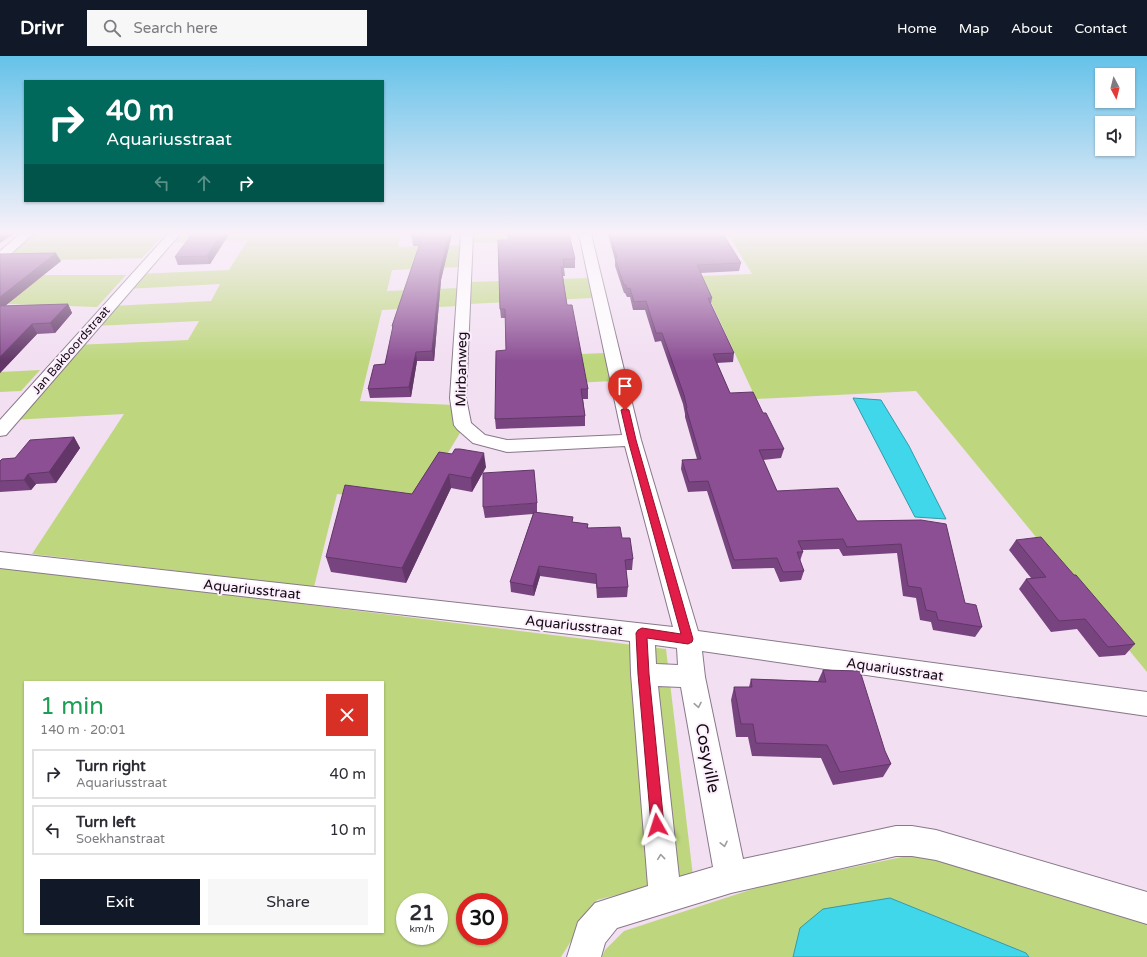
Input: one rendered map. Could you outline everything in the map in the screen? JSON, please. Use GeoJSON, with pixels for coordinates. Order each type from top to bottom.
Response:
{"type":"FeatureCollection","features":[{"type":"Feature","properties":{"kind":"street","name":"Jan Bakboordstraat"},"geometry":{"type":"LineString","coordinates":[[0,431],[138,276]]}},
{"type":"Feature","properties":{"kind":"street","name":"Mirbanweg"},"geometry":{"type":"LineString","coordinates":[[465,276],[458,398],[462,425],[479,438],[506,446],[632,440]]}},
{"type":"Feature","properties":{"kind":"street","name":"Cosyville"},"geometry":{"type":"LineString","coordinates":[[595,276],[632,440],[688,639],[692,677],[731,877]]}},
{"type":"Feature","properties":{"kind":"street","name":"Aquariusstraat"},"geometry":{"type":"LineString","coordinates":[[0,560],[642,633],[1147,704]]}},
{"type":"Feature","properties":{"kind":"street"},"geometry":{"type":"LineString","coordinates":[[642,633],[644,674],[665,896]]}},
{"type":"Feature","properties":{"kind":"street"},"geometry":{"type":"LineString","coordinates":[[644,674],[692,677]]}},
{"type":"Feature","properties":{"kind":"street"},"geometry":{"type":"LineString","coordinates":[[584,957],[590,934],[607,915],[731,877],[896,841],[912,841],[972,855],[1147,908]]}},
{"type":"Feature","properties":{"kind":"green space"},"geometry":{"type":"Polygon","coordinates":[[[40,276],[125,276],[97,307],[8,304],[40,276]]]}},
{"type":"Feature","properties":{"kind":"green space"},"geometry":{"type":"Polygon","coordinates":[[[135,276],[391,276],[387,291],[459,288],[458,306],[382,310],[360,401],[455,405],[454,424],[460,433],[417,504],[337,494],[314,587],[32,554],[124,414],[11,420],[75,345],[188,340],[199,321],[94,326],[111,306],[211,301],[220,284],[125,289],[135,276]]]}},
{"type":"Feature","properties":{"kind":"green space"},"geometry":{"type":"Polygon","coordinates":[[[699,276],[1147,276],[1147,672],[916,391],[756,399],[699,276]]]}},
{"type":"Feature","properties":{"kind":"green space"},"geometry":{"type":"Polygon","coordinates":[[[588,278],[592,298],[468,304],[470,282],[588,278]]]}},
{"type":"Feature","properties":{"kind":"green space"},"geometry":{"type":"Polygon","coordinates":[[[604,353],[611,381],[540,385],[537,356],[604,353]]]}},
{"type":"Feature","properties":{"kind":"green space"},"geometry":{"type":"Polygon","coordinates":[[[40,370],[21,391],[0,392],[0,372],[40,370]]]}},
{"type":"Feature","properties":{"kind":"green space"},"geometry":{"type":"Polygon","coordinates":[[[0,568],[666,649],[693,876],[597,900],[561,957],[0,957],[0,568]]]}},
{"type":"Feature","properties":{"kind":"green space"},"geometry":{"type":"Polygon","coordinates":[[[912,855],[1061,891],[1147,916],[1147,957],[1029,957],[1026,953],[890,898],[800,928],[793,957],[602,957],[605,950],[624,931],[762,886],[912,855]]]}},
{"type":"Feature","properties":{"kind":"water"},"geometry":{"type":"Polygon","coordinates":[[[853,398],[881,400],[909,446],[946,519],[915,517],[853,398]]]}},
{"type":"Feature","properties":{"kind":"water"},"geometry":{"type":"Polygon","coordinates":[[[890,898],[1026,953],[1029,957],[793,957],[800,928],[823,909],[890,898]]]}},
{"type":"Feature","properties":{"kind":"building"},"geometry":{"type":"Polygon","coordinates":[[[0,276],[27,276],[0,297],[0,276]]]}},
{"type":"Feature","properties":{"kind":"building"},"geometry":{"type":"Polygon","coordinates":[[[409,276],[440,276],[432,351],[416,352],[409,387],[368,389],[374,365],[385,364],[392,326],[409,276]]]}},
{"type":"Feature","properties":{"kind":"building"},"geometry":{"type":"Polygon","coordinates":[[[499,276],[562,276],[567,305],[572,305],[588,389],[581,389],[585,416],[495,419],[496,351],[506,350],[505,309],[500,309],[499,276]]]}},
{"type":"Feature","properties":{"kind":"building"},"geometry":{"type":"Polygon","coordinates":[[[621,276],[702,276],[712,298],[708,298],[734,353],[713,354],[730,393],[753,392],[763,413],[766,413],[784,449],[759,450],[777,491],[838,488],[857,521],[921,520],[946,524],[965,603],[976,605],[982,627],[938,620],[936,612],[926,610],[921,588],[908,586],[901,544],[847,547],[843,539],[798,541],[803,552],[797,552],[804,571],[783,572],[777,558],[734,560],[708,481],[689,482],[682,460],[701,459],[686,408],[684,395],[662,333],[656,333],[646,301],[634,302],[630,288],[627,289],[626,285],[624,285],[621,276]]]}},
{"type":"Feature","properties":{"kind":"building"},"geometry":{"type":"Polygon","coordinates":[[[68,304],[50,323],[32,324],[0,357],[0,306],[68,304]]]}},
{"type":"Feature","properties":{"kind":"building"},"geometry":{"type":"Polygon","coordinates":[[[74,437],[49,472],[28,474],[24,480],[0,481],[0,461],[2,459],[15,458],[30,440],[74,437]]]}},
{"type":"Feature","properties":{"kind":"building"},"geometry":{"type":"Polygon","coordinates":[[[455,449],[484,453],[471,478],[449,474],[402,568],[326,557],[345,485],[412,494],[439,452],[452,454],[455,449]]]}},
{"type":"Feature","properties":{"kind":"building"},"geometry":{"type":"Polygon","coordinates":[[[534,470],[537,503],[483,507],[483,473],[534,470]]]}},
{"type":"Feature","properties":{"kind":"building"},"geometry":{"type":"Polygon","coordinates":[[[534,512],[573,517],[572,522],[588,524],[587,528],[620,527],[622,538],[630,538],[633,559],[625,560],[628,587],[597,588],[596,574],[539,566],[533,586],[510,582],[534,512]]]}},
{"type":"Feature","properties":{"kind":"building"},"geometry":{"type":"Polygon","coordinates":[[[1041,537],[1074,575],[1076,575],[1135,644],[1108,647],[1085,619],[1059,621],[1026,579],[1046,577],[1016,540],[1041,537]]]}},
{"type":"Feature","properties":{"kind":"building"},"geometry":{"type":"Polygon","coordinates":[[[823,670],[860,671],[885,751],[891,764],[840,772],[827,745],[756,743],[753,724],[741,724],[734,687],[752,687],[751,679],[826,682],[823,670]]]}},
{"type":"Feature","properties":{"kind":"route"},"geometry":{"type":"LineString","coordinates":[[625,410],[632,440],[688,639],[642,633],[657,825]]}}]}
